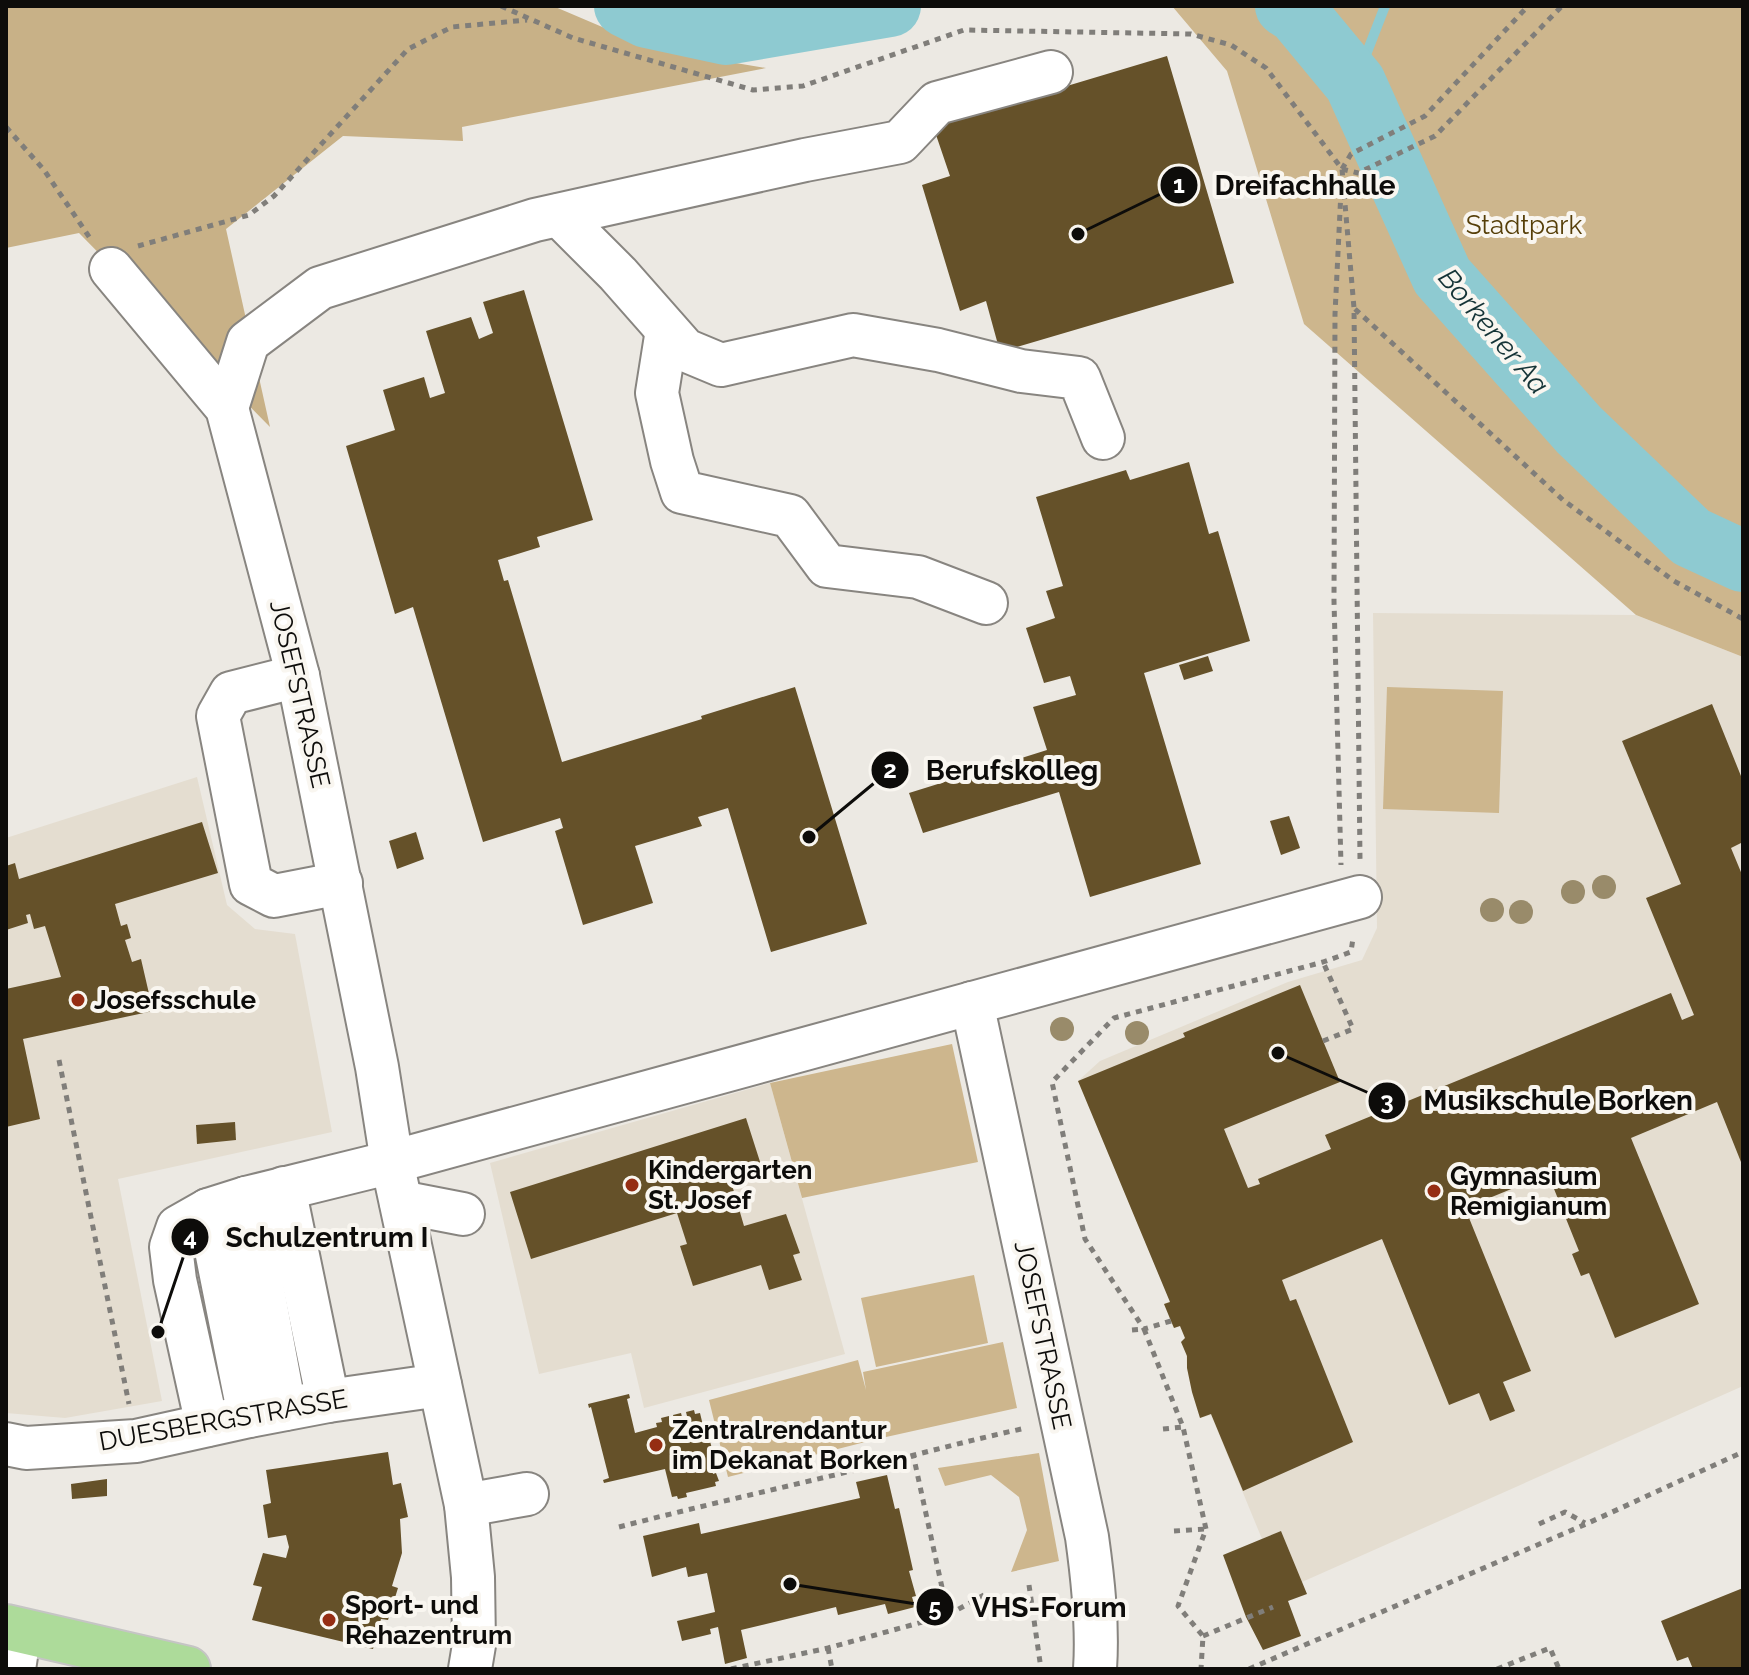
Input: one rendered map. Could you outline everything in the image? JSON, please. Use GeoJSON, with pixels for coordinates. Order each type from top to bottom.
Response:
{"type":"FeatureCollection","features":[{"type":"Feature","properties":{"kind":"main road"},"geometry":{"type":"LineString","coordinates":[[13,1642],[188,1669]]}},
{"type":"Feature","properties":{"kind":"street"},"geometry":{"type":"LineString","coordinates":[[227,408],[248,342],[320,288],[559,215],[900,142],[937,103],[1051,72]]}},
{"type":"Feature","properties":{"kind":"street"},"geometry":{"type":"LineString","coordinates":[[559,215],[618,274],[685,350],[721,365],[853,335],[938,350],[1021,371],[1079,378],[1103,438]]}},
{"type":"Feature","properties":{"kind":"street","name":"JOSEFSTRASSE"},"geometry":{"type":"LineString","coordinates":[[111,254],[227,408],[298,676],[377,1067],[392,1162],[466,1505],[473,1577],[474,1645],[470,1669]]}},
{"type":"Feature","properties":{"kind":"street"},"geometry":{"type":"LineString","coordinates":[[667,330],[657,393],[682,492],[790,516],[827,566],[918,577],[986,603]]}},
{"type":"Feature","properties":{"kind":"street"},"geometry":{"type":"LineString","coordinates":[[298,676],[231,693],[218,716],[251,884],[274,896],[341,883]]}},
{"type":"Feature","properties":{"kind":"street"},"geometry":{"type":"LineString","coordinates":[[207,1425],[175,1280],[171,1247],[178,1227],[246,1199],[392,1162],[1351,899]]}},
{"type":"Feature","properties":{"kind":"street","name":"JOSEFSTRASSE"},"geometry":{"type":"LineString","coordinates":[[972,1003],[1087,1537],[1096,1621],[1095,1669]]}},
{"type":"Feature","properties":{"kind":"street"},"geometry":{"type":"LineString","coordinates":[[246,1199],[328,1401]]}},
{"type":"Feature","properties":{"kind":"street"},"geometry":{"type":"LineString","coordinates":[[246,1199],[267,1412]]}},
{"type":"Feature","properties":{"kind":"street"},"geometry":{"type":"LineString","coordinates":[[401,1202],[463,1214]]}},
{"type":"Feature","properties":{"kind":"street","name":"DUESBERGSTRASSE"},"geometry":{"type":"LineString","coordinates":[[6,1444],[26,1448],[136,1441],[267,1412],[440,1385]]}},
{"type":"Feature","properties":{"kind":"street"},"geometry":{"type":"LineString","coordinates":[[466,1505],[527,1494]]}},
{"type":"Feature","properties":{"kind":"path"},"geometry":{"type":"LineString","coordinates":[[501,6],[573,38],[753,90],[803,86],[964,30],[1191,34],[1231,45],[1266,68],[1342,169],[1354,308],[1351,952],[1114,1018],[1052,1082],[1085,1239],[1144,1329],[1183,1427],[1206,1529],[1178,1606],[1203,1636],[1201,1669]]}},
{"type":"Feature","properties":{"kind":"path"},"geometry":{"type":"LineString","coordinates":[[1351,899],[1334,601],[1335,314],[1342,169],[1351,154],[1425,116],[1528,6]]}},
{"type":"Feature","properties":{"kind":"path"},"geometry":{"type":"LineString","coordinates":[[1342,169],[1358,173],[1435,136],[1562,6]]}},
{"type":"Feature","properties":{"kind":"path"},"geometry":{"type":"LineString","coordinates":[[6,127],[111,254],[249,215],[274,196],[408,49],[452,27],[531,19]]}},
{"type":"Feature","properties":{"kind":"path"},"geometry":{"type":"LineString","coordinates":[[1354,308],[1563,500],[1674,581],[1743,619]]}},
{"type":"Feature","properties":{"kind":"path"},"geometry":{"type":"LineString","coordinates":[[1323,962],[1353,1029],[1323,1041]]}},
{"type":"Feature","properties":{"kind":"path"},"geometry":{"type":"LineString","coordinates":[[59,1060],[136,1441]]}},
{"type":"Feature","properties":{"kind":"path"},"geometry":{"type":"LineString","coordinates":[[1132,1330],[1171,1321]]}},
{"type":"Feature","properties":{"kind":"path"},"geometry":{"type":"LineString","coordinates":[[619,1527],[1062,1420]]}},
{"type":"Feature","properties":{"kind":"path"},"geometry":{"type":"LineString","coordinates":[[1163,1429],[1183,1427]]}},
{"type":"Feature","properties":{"kind":"path"},"geometry":{"type":"LineString","coordinates":[[1249,1669],[1586,1524],[1743,1452]]}},
{"type":"Feature","properties":{"kind":"path"},"geometry":{"type":"LineString","coordinates":[[913,1454],[948,1615]]}},
{"type":"Feature","properties":{"kind":"path"},"geometry":{"type":"LineString","coordinates":[[1539,1524],[1565,1512],[1586,1524]]}},
{"type":"Feature","properties":{"kind":"path"},"geometry":{"type":"LineString","coordinates":[[1174,1531],[1206,1529]]}},
{"type":"Feature","properties":{"kind":"path"},"geometry":{"type":"LineString","coordinates":[[1029,1585],[1041,1669]]}},
{"type":"Feature","properties":{"kind":"path"},"geometry":{"type":"LineString","coordinates":[[731,1669],[828,1648],[948,1615],[984,1595]]}},
{"type":"Feature","properties":{"kind":"path"},"geometry":{"type":"LineString","coordinates":[[1203,1636],[1273,1607]]}},
{"type":"Feature","properties":{"kind":"path"},"geometry":{"type":"LineString","coordinates":[[828,1648],[832,1669]]}},
{"type":"Feature","properties":{"kind":"path"},"geometry":{"type":"LineString","coordinates":[[1497,1669],[1550,1648],[1559,1669]]}},
{"type":"Feature","properties":{"kind":"shaded area"},"geometry":{"type":"Polygon","coordinates":[[[6,6],[553,6],[607,29],[712,59],[766,68],[462,127],[463,141],[343,136],[226,229],[270,427],[79,233],[6,248],[6,6]]]}},
{"type":"Feature","properties":{"kind":"shaded area","name":"Gymnasium Remigianum"},"geometry":{"type":"Polygon","coordinates":[[[1373,613],[1636,615],[1743,657],[1743,1386],[1302,1582],[1281,1531],[1262,1539],[1211,1415],[1200,1418],[1187,1368],[1185,1338],[1180,1326],[1174,1328],[1171,1321],[1164,1304],[1170,1301],[1078,1081],[1100,1061],[1288,982],[1362,960],[1377,928],[1373,613]]]}},
{"type":"Feature","properties":{"kind":"shaded area"},"geometry":{"type":"Polygon","coordinates":[[[197,777],[227,905],[255,929],[295,934],[332,1132],[118,1179],[162,1401],[65,1418],[6,1413],[6,838],[197,777]]]}},
{"type":"Feature","properties":{"kind":"shaded area"},"geometry":{"type":"Polygon","coordinates":[[[770,1083],[845,1354],[644,1408],[631,1353],[539,1374],[490,1163],[770,1083]]]}},
{"type":"Feature","properties":{"kind":"green space","name":"Stadtpark"},"geometry":{"type":"Polygon","coordinates":[[[1172,6],[1743,6],[1743,657],[1636,615],[1304,324],[1227,71],[1172,6]]]}},
{"type":"Feature","properties":{"kind":"green space"},"geometry":{"type":"Polygon","coordinates":[[[1387,687],[1503,691],[1499,813],[1383,809],[1387,687]]]}},
{"type":"Feature","properties":{"kind":"green space"},"geometry":{"type":"Polygon","coordinates":[[[952,1044],[978,1162],[802,1198],[770,1083],[952,1044]]]}},
{"type":"Feature","properties":{"kind":"green space"},"geometry":{"type":"Polygon","coordinates":[[[974,1275],[988,1343],[876,1367],[861,1298],[974,1275]]]}},
{"type":"Feature","properties":{"kind":"green space"},"geometry":{"type":"Polygon","coordinates":[[[1003,1342],[1017,1408],[728,1477],[709,1400],[858,1360],[866,1390],[863,1372],[1003,1342]]]}},
{"type":"Feature","properties":{"kind":"green space"},"geometry":{"type":"Polygon","coordinates":[[[1039,1453],[1059,1561],[1011,1572],[1027,1530],[1019,1497],[991,1475],[945,1486],[938,1468],[1039,1453]]]}},
{"type":"Feature","properties":{"kind":"building"},"geometry":{"type":"Polygon","coordinates":[[[1167,56],[1234,283],[1000,352],[986,301],[960,311],[922,185],[950,176],[933,126],[1167,56]]]}},
{"type":"Feature","properties":{"kind":"building"},"geometry":{"type":"Polygon","coordinates":[[[524,290],[593,520],[537,537],[540,547],[498,560],[504,581],[508,580],[562,762],[795,687],[867,924],[771,952],[728,808],[698,817],[702,826],[635,846],[653,903],[583,925],[555,831],[563,828],[560,818],[483,842],[413,607],[395,614],[346,446],[395,430],[383,390],[424,377],[430,398],[445,393],[426,331],[471,317],[479,339],[493,333],[483,302],[524,290]]]}},
{"type":"Feature","properties":{"kind":"building"},"geometry":{"type":"Polygon","coordinates":[[[1189,462],[1209,534],[1218,531],[1250,641],[1144,673],[1201,864],[1090,897],[1059,792],[923,833],[909,793],[1047,750],[1033,707],[1076,695],[1070,676],[1044,683],[1026,628],[1055,618],[1046,591],[1063,586],[1036,497],[1126,470],[1130,480],[1189,462]]]}},
{"type":"Feature","properties":{"kind":"building"},"geometry":{"type":"Polygon","coordinates":[[[1208,656],[1213,671],[1184,680],[1179,665],[1208,656]]]}},
{"type":"Feature","properties":{"kind":"building"},"geometry":{"type":"Polygon","coordinates":[[[1712,704],[1743,781],[1743,842],[1731,848],[1743,877],[1743,1167],[1717,1102],[1631,1138],[1699,1304],[1615,1338],[1589,1273],[1581,1276],[1572,1254],[1579,1251],[1548,1174],[1465,1208],[1531,1371],[1503,1382],[1515,1411],[1490,1421],[1479,1393],[1449,1405],[1382,1239],[1282,1280],[1290,1301],[1296,1299],[1353,1442],[1243,1491],[1211,1414],[1200,1418],[1192,1392],[1187,1356],[1181,1342],[1185,1338],[1180,1326],[1174,1328],[1171,1321],[1164,1304],[1170,1302],[1078,1081],[1300,985],[1340,1082],[1224,1129],[1248,1188],[1260,1184],[1258,1179],[1331,1149],[1325,1135],[1671,993],[1682,1020],[1694,1015],[1646,898],[1681,884],[1622,741],[1712,704]]]}},
{"type":"Feature","properties":{"kind":"building"},"geometry":{"type":"Polygon","coordinates":[[[1289,816],[1300,848],[1281,855],[1270,821],[1289,816]]]}},
{"type":"Feature","properties":{"kind":"building"},"geometry":{"type":"Polygon","coordinates":[[[202,822],[218,873],[115,904],[121,926],[127,924],[131,938],[125,940],[132,962],[141,959],[153,1011],[23,1039],[40,1119],[6,1127],[6,989],[61,977],[45,926],[34,929],[30,914],[26,915],[28,923],[6,930],[6,866],[15,863],[19,879],[202,822]]]}},
{"type":"Feature","properties":{"kind":"building"},"geometry":{"type":"Polygon","coordinates":[[[416,832],[424,859],[397,869],[389,841],[416,832]]]}},
{"type":"Feature","properties":{"kind":"building","name":"Kindergarten St. Josef"},"geometry":{"type":"Polygon","coordinates":[[[746,1118],[762,1168],[730,1178],[744,1226],[786,1214],[800,1253],[793,1255],[802,1280],[769,1290],[761,1265],[693,1286],[680,1246],[687,1244],[677,1213],[531,1259],[510,1192],[746,1118]]]}},
{"type":"Feature","properties":{"kind":"building"},"geometry":{"type":"Polygon","coordinates":[[[235,1122],[236,1140],[197,1144],[196,1125],[235,1122]]]}},
{"type":"Feature","properties":{"kind":"building","name":"Zentralrendantur im Dekanat Borken"},"geometry":{"type":"Polygon","coordinates":[[[629,1394],[630,1398],[627,1399],[635,1433],[657,1427],[656,1423],[662,1422],[661,1418],[669,1416],[669,1420],[674,1419],[673,1415],[681,1413],[682,1417],[687,1416],[686,1412],[694,1410],[695,1414],[700,1413],[707,1442],[710,1441],[712,1449],[708,1450],[715,1465],[711,1466],[713,1474],[716,1473],[719,1481],[715,1482],[716,1486],[686,1493],[687,1497],[672,1497],[665,1469],[604,1483],[603,1480],[609,1478],[588,1404],[629,1394]]]}},
{"type":"Feature","properties":{"kind":"building"},"geometry":{"type":"Polygon","coordinates":[[[388,1452],[393,1485],[401,1483],[408,1517],[400,1519],[402,1553],[392,1586],[398,1588],[388,1620],[381,1619],[373,1649],[252,1620],[262,1587],[253,1585],[263,1553],[286,1558],[289,1547],[286,1535],[268,1538],[263,1505],[271,1503],[266,1470],[388,1452]]]}},
{"type":"Feature","properties":{"kind":"building"},"geometry":{"type":"Polygon","coordinates":[[[887,1475],[895,1509],[899,1508],[913,1570],[909,1571],[916,1596],[912,1597],[915,1607],[888,1614],[885,1604],[838,1615],[836,1607],[741,1630],[747,1658],[725,1664],[718,1627],[710,1629],[711,1634],[682,1641],[677,1621],[715,1612],[707,1573],[688,1577],[686,1567],[652,1577],[643,1536],[699,1523],[701,1534],[860,1498],[856,1482],[887,1475]]]}},
{"type":"Feature","properties":{"kind":"building"},"geometry":{"type":"Polygon","coordinates":[[[107,1479],[107,1496],[72,1499],[71,1484],[107,1479]]]}},
{"type":"Feature","properties":{"kind":"building"},"geometry":{"type":"Polygon","coordinates":[[[1281,1531],[1307,1594],[1288,1601],[1301,1636],[1263,1650],[1246,1617],[1223,1555],[1281,1531]]]}},
{"type":"Feature","properties":{"kind":"building"},"geometry":{"type":"Polygon","coordinates":[[[1743,1588],[1743,1669],[1693,1669],[1688,1657],[1677,1661],[1661,1621],[1743,1588]]]}},
{"type":"Feature","properties":{"kind":"waterway","name":"Borkener Aa"},"geometry":{"type":"LineString","coordinates":[[625,6],[647,17],[726,34],[890,6]]}},
{"type":"Feature","properties":{"kind":"waterway","name":"Borkener Aa"},"geometry":{"type":"LineString","coordinates":[[1286,6],[1297,13],[1355,83],[1442,276],[1579,430],[1691,537],[1743,561]]}},
{"type":"Feature","properties":{"kind":"waterway"},"geometry":{"type":"LineString","coordinates":[[1355,83],[1385,6]]}},
{"type":"Feature","properties":{"kind":"place","name":"Dreifachhalle"},"geometry":{"type":"Point","coordinates":[1078,234]}},
{"type":"Feature","properties":{"kind":"place","name":"Berufskolleg"},"geometry":{"type":"Point","coordinates":[809,837]}},
{"type":"Feature","properties":{"kind":"place","name":"Josefsschule"},"geometry":{"type":"Point","coordinates":[78,1000]}},
{"type":"Feature","properties":{"kind":"place","name":"Musikschule Borken"},"geometry":{"type":"Point","coordinates":[1278,1053]}},
{"type":"Feature","properties":{"kind":"place","name":"Kindergarten St. Josef"},"geometry":{"type":"Point","coordinates":[632,1185]}},
{"type":"Feature","properties":{"kind":"place","name":"Gymnasium Remigianum"},"geometry":{"type":"Point","coordinates":[1434,1191]}},
{"type":"Feature","properties":{"kind":"place","name":"Schulzentrum I"},"geometry":{"type":"Point","coordinates":[158,1332]}},
{"type":"Feature","properties":{"kind":"place","name":"Zentralrendantur im Dekanat Borken"},"geometry":{"type":"Point","coordinates":[656,1445]}},
{"type":"Feature","properties":{"kind":"place","name":"VHS-Forum"},"geometry":{"type":"Point","coordinates":[790,1584]}},
{"type":"Feature","properties":{"kind":"place","name":"Sport- und Rehazentrum"},"geometry":{"type":"Point","coordinates":[329,1620]}}]}
